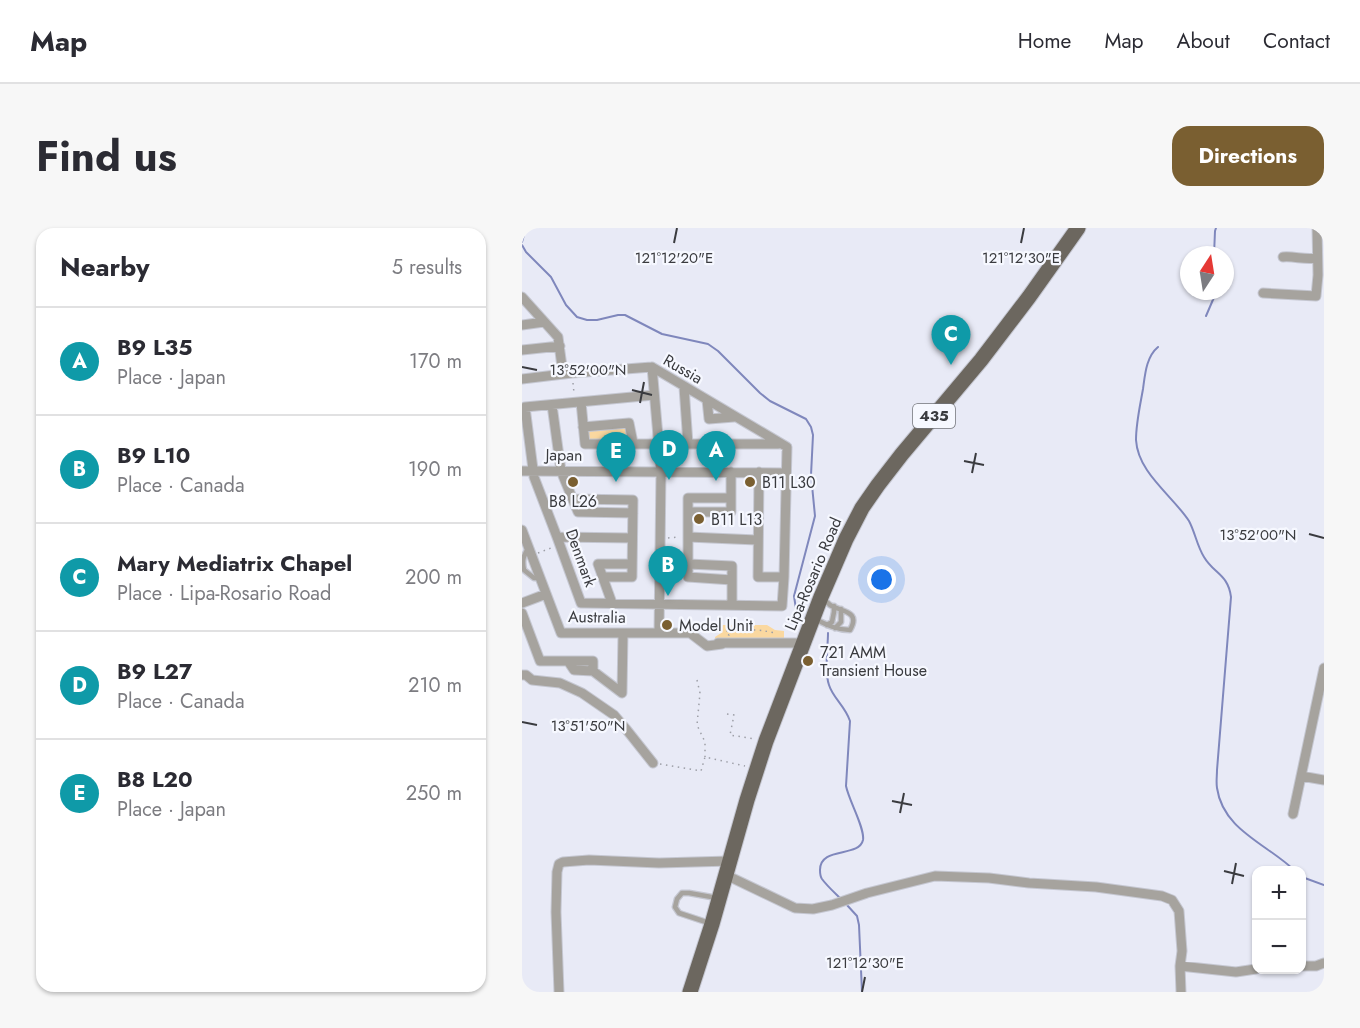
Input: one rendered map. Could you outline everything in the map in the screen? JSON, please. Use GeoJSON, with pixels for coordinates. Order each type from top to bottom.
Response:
{"type":"FeatureCollection","features":[{"type":"Feature","properties":{"kind":"main road","name":"Lipa-Rosario Road"},"geometry":{"type":"LineString","coordinates":[[690,992],[766,741],[811,621],[846,539],[862,508],[878,485],[981,360],[1078,228]]}},
{"type":"Feature","properties":{"kind":"street"},"geometry":{"type":"LineString","coordinates":[[1263,293],[1316,296],[1321,276],[1317,258],[1317,228]]}},
{"type":"Feature","properties":{"kind":"street"},"geometry":{"type":"LineString","coordinates":[[1283,257],[1317,258]]}},
{"type":"Feature","properties":{"kind":"street"},"geometry":{"type":"LineString","coordinates":[[524,301],[558,337],[568,374]]}},
{"type":"Feature","properties":{"kind":"street"},"geometry":{"type":"LineString","coordinates":[[522,325],[544,322]]}},
{"type":"Feature","properties":{"kind":"street"},"geometry":{"type":"LineString","coordinates":[[522,350],[560,346]]}},
{"type":"Feature","properties":{"kind":"street"},"geometry":{"type":"LineString","coordinates":[[652,367],[661,471],[659,633]]}},
{"type":"Feature","properties":{"kind":"street","name":"Russia"},"geometry":{"type":"LineString","coordinates":[[522,379],[652,367],[781,444]]}},
{"type":"Feature","properties":{"kind":"street"},"geometry":{"type":"LineString","coordinates":[[684,387],[688,444]]}},
{"type":"Feature","properties":{"kind":"street"},"geometry":{"type":"LineString","coordinates":[[633,513],[579,512],[561,471],[552,405],[654,395]]}},
{"type":"Feature","properties":{"kind":"street"},"geometry":{"type":"LineString","coordinates":[[707,400],[709,419],[734,417]]}},
{"type":"Feature","properties":{"kind":"street"},"geometry":{"type":"LineString","coordinates":[[578,402],[584,427],[585,444],[781,444],[787,447],[784,577],[758,577],[759,472]]}},
{"type":"Feature","properties":{"kind":"street","name":"Denmark"},"geometry":{"type":"LineString","coordinates":[[552,405],[525,407],[527,470],[534,477],[581,603],[782,606],[784,577]]}},
{"type":"Feature","properties":{"kind":"street"},"geometry":{"type":"LineString","coordinates":[[584,427],[629,423],[633,443]]}},
{"type":"Feature","properties":{"kind":"street","name":"Japan"},"geometry":{"type":"LineString","coordinates":[[527,470],[786,473]]}},
{"type":"Feature","properties":{"kind":"street"},"geometry":{"type":"LineString","coordinates":[[726,472],[731,512],[688,512],[688,578],[732,580]]}},
{"type":"Feature","properties":{"kind":"street"},"geometry":{"type":"LineString","coordinates":[[573,499],[633,495],[632,589]]}},
{"type":"Feature","properties":{"kind":"street","name":"Australia"},"geometry":{"type":"LineString","coordinates":[[522,530],[561,633],[690,633],[711,646],[803,643]]}},
{"type":"Feature","properties":{"kind":"street"},"geometry":{"type":"LineString","coordinates":[[688,537],[757,540]]}},
{"type":"Feature","properties":{"kind":"street"},"geometry":{"type":"LineString","coordinates":[[559,541],[632,538]]}},
{"type":"Feature","properties":{"kind":"street"},"geometry":{"type":"LineString","coordinates":[[612,603],[598,564],[632,564]]}},
{"type":"Feature","properties":{"kind":"street"},"geometry":{"type":"LineString","coordinates":[[688,564],[732,566],[732,605]]}},
{"type":"Feature","properties":{"kind":"street"},"geometry":{"type":"LineString","coordinates":[[603,577],[632,577]]}},
{"type":"Feature","properties":{"kind":"street"},"geometry":{"type":"LineString","coordinates":[[522,603],[546,594]]}},
{"type":"Feature","properties":{"kind":"street"},"geometry":{"type":"LineString","coordinates":[[522,613],[540,661],[568,661],[574,670],[593,671],[622,693],[623,633]]}},
{"type":"Feature","properties":{"kind":"street"},"geometry":{"type":"LineString","coordinates":[[1293,813],[1324,668]]}},
{"type":"Feature","properties":{"kind":"street"},"geometry":{"type":"LineString","coordinates":[[522,675],[532,680],[560,683],[582,693],[614,715],[653,763]]}},
{"type":"Feature","properties":{"kind":"street"},"geometry":{"type":"LineString","coordinates":[[1301,776],[1324,780]]}},
{"type":"Feature","properties":{"kind":"street"},"geometry":{"type":"LineString","coordinates":[[559,992],[557,872],[559,864],[563,862],[589,860],[728,868],[795,908],[813,909],[832,905],[867,893],[935,876],[1096,886],[1162,896],[1172,900],[1179,911],[1182,951],[1181,992]]}},
{"type":"Feature","properties":{"kind":"street"},"geometry":{"type":"LineString","coordinates":[[1306,966],[1324,963]]}},
{"type":"Feature","properties":{"kind":"street"},"geometry":{"type":"LineString","coordinates":[[1180,966],[1236,972],[1252,970]]}},
{"type":"Feature","properties":{"kind":"lane"},"geometry":{"type":"LineString","coordinates":[[811,621],[842,630],[850,630],[853,626],[854,618],[851,613],[834,606],[821,597]]}},
{"type":"Feature","properties":{"kind":"lane"},"geometry":{"type":"LineString","coordinates":[[827,625],[832,622],[834,606]]}},
{"type":"Feature","properties":{"kind":"lane"},"geometry":{"type":"LineString","coordinates":[[835,628],[840,622],[841,609]]}},
{"type":"Feature","properties":{"kind":"lane"},"geometry":{"type":"LineString","coordinates":[[712,924],[679,913],[675,907],[677,899],[682,893],[689,892],[720,898]]}},
{"type":"Feature","properties":{"kind":"path"},"geometry":{"type":"LineString","coordinates":[[568,374],[578,402]]}},
{"type":"Feature","properties":{"kind":"path"},"geometry":{"type":"LineString","coordinates":[[609,444],[610,471]]}},
{"type":"Feature","properties":{"kind":"path"},"geometry":{"type":"LineString","coordinates":[[721,444],[726,472]]}},
{"type":"Feature","properties":{"kind":"path"},"geometry":{"type":"LineString","coordinates":[[661,538],[688,537]]}},
{"type":"Feature","properties":{"kind":"path"},"geometry":{"type":"LineString","coordinates":[[530,552],[559,541]]}},
{"type":"Feature","properties":{"kind":"path"},"geometry":{"type":"LineString","coordinates":[[730,632],[758,630],[775,633]]}},
{"type":"Feature","properties":{"kind":"path"},"geometry":{"type":"LineString","coordinates":[[653,763],[701,771],[705,757],[705,742],[697,725],[700,693],[697,680]]}},
{"type":"Feature","properties":{"kind":"path"},"geometry":{"type":"LineString","coordinates":[[726,714],[734,715],[730,735],[766,741]]}},
{"type":"Feature","properties":{"kind":"path"},"geometry":{"type":"LineString","coordinates":[[705,757],[757,768]]}},
{"type":"Feature","properties":{"kind":"shaded area"},"geometry":{"type":"Polygon","coordinates":[[[629,423],[633,443],[585,444],[583,427],[629,423]]]}},
{"type":"Feature","properties":{"kind":"shaded area"},"geometry":{"type":"Polygon","coordinates":[[[721,625],[767,625],[775,630],[784,631],[784,638],[715,639],[721,633],[721,625]]]}},
{"type":"Feature","properties":{"kind":"waterway"},"geometry":{"type":"LineString","coordinates":[[522,242],[526,228]]}},
{"type":"Feature","properties":{"kind":"waterway"},"geometry":{"type":"LineString","coordinates":[[1214,246],[1216,228]]}},
{"type":"Feature","properties":{"kind":"waterway"},"geometry":{"type":"LineString","coordinates":[[522,245],[551,277],[566,305],[577,317],[597,320],[625,315],[662,334],[708,344],[770,401],[806,419],[813,435],[811,475],[815,516],[794,596],[796,609]]}},
{"type":"Feature","properties":{"kind":"waterway"},"geometry":{"type":"LineString","coordinates":[[1206,316],[1213,300]]}},
{"type":"Feature","properties":{"kind":"waterway"},"geometry":{"type":"LineString","coordinates":[[1158,347],[1151,356],[1145,372],[1137,427],[1138,452],[1149,473],[1189,521],[1202,553],[1227,583],[1231,597],[1217,788],[1221,803],[1237,826],[1289,866]]}},
{"type":"Feature","properties":{"kind":"waterway"},"geometry":{"type":"LineString","coordinates":[[828,633],[826,666],[828,679],[831,690],[850,721],[846,786],[863,835],[863,840],[855,849],[833,855],[822,863],[821,878],[842,900]]}},
{"type":"Feature","properties":{"kind":"waterway"},"geometry":{"type":"LineString","coordinates":[[1306,878],[1324,885]]}},
{"type":"Feature","properties":{"kind":"waterway"},"geometry":{"type":"LineString","coordinates":[[846,904],[857,916],[859,925],[862,992]]}},
{"type":"Feature","properties":{"kind":"place","name":"Mary Mediatrix Chapel"},"geometry":{"type":"Point","coordinates":[951,365]}},
{"type":"Feature","properties":{"kind":"place","name":"B9 L27"},"geometry":{"type":"Point","coordinates":[669,480]}},
{"type":"Feature","properties":{"kind":"place","name":"B9 L35"},"geometry":{"type":"Point","coordinates":[716,481]}},
{"type":"Feature","properties":{"kind":"place","name":"B8 L26"},"geometry":{"type":"Point","coordinates":[573,482]}},
{"type":"Feature","properties":{"kind":"place","name":"B8 L20"},"geometry":{"type":"Point","coordinates":[616,482]}},
{"type":"Feature","properties":{"kind":"place","name":"B11 L30"},"geometry":{"type":"Point","coordinates":[750,482]}},
{"type":"Feature","properties":{"kind":"place","name":"B11 L13"},"geometry":{"type":"Point","coordinates":[699,519]}},
{"type":"Feature","properties":{"kind":"place","name":"B9 L10"},"geometry":{"type":"Point","coordinates":[668,596]}},
{"type":"Feature","properties":{"kind":"place","name":"Model Unit"},"geometry":{"type":"Point","coordinates":[667,625]}},
{"type":"Feature","properties":{"kind":"place","name":"721 AMM Transient House"},"geometry":{"type":"Point","coordinates":[808,661]}}]}
